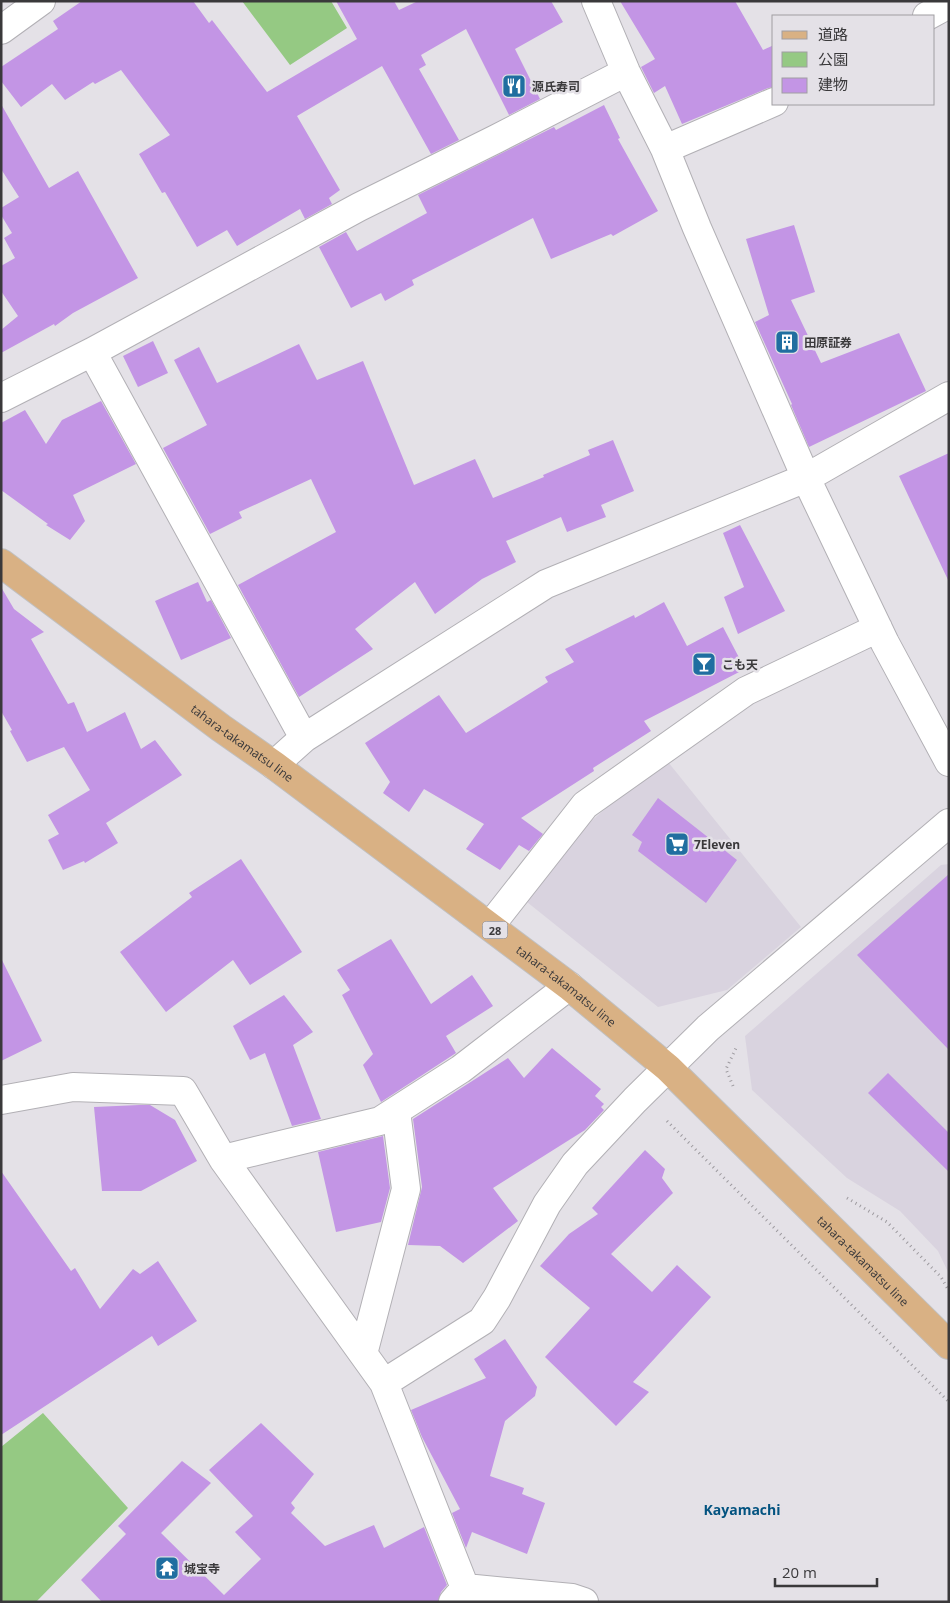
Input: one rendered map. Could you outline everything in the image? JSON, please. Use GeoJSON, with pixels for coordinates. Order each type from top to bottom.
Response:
{"type":"FeatureCollection","features":[{"type":"Feature","properties":{"kind":"main road","name":"tahara-takamatsu line"},"geometry":{"type":"LineString","coordinates":[[1,563],[221,728],[274,764],[569,986],[668,1068],[949,1345]]}},
{"type":"Feature","properties":{"kind":"street"},"geometry":{"type":"LineString","coordinates":[[1,30],[40,1]]}},
{"type":"Feature","properties":{"kind":"street"},"geometry":{"type":"LineString","coordinates":[[596,1],[626,72],[665,149],[697,228],[806,478],[878,628],[949,762]]}},
{"type":"Feature","properties":{"kind":"street"},"geometry":{"type":"LineString","coordinates":[[929,15],[949,4]]}},
{"type":"Feature","properties":{"kind":"street"},"geometry":{"type":"LineString","coordinates":[[1,398],[92,352],[359,207],[626,72]]}},
{"type":"Feature","properties":{"kind":"street"},"geometry":{"type":"LineString","coordinates":[[665,149],[772,103]]}},
{"type":"Feature","properties":{"kind":"street"},"geometry":{"type":"LineString","coordinates":[[92,352],[304,738]]}},
{"type":"Feature","properties":{"kind":"street"},"geometry":{"type":"LineString","coordinates":[[274,764],[304,738],[546,584],[806,478],[949,396]]}},
{"type":"Feature","properties":{"kind":"street"},"geometry":{"type":"LineString","coordinates":[[490,926],[585,805],[746,691],[878,628]]}},
{"type":"Feature","properties":{"kind":"street"},"geometry":{"type":"LineString","coordinates":[[384,1383],[482,1321],[497,1298],[547,1204],[575,1164],[635,1100],[708,1028],[949,823]]}},
{"type":"Feature","properties":{"kind":"street"},"geometry":{"type":"LineString","coordinates":[[223,1159],[380,1121],[461,1069],[569,986]]}},
{"type":"Feature","properties":{"kind":"street"},"geometry":{"type":"LineString","coordinates":[[1,1100],[73,1086],[183,1091],[223,1159],[384,1383],[460,1595],[572,1598],[584,1602]]}},
{"type":"Feature","properties":{"kind":"street"},"geometry":{"type":"LineString","coordinates":[[364,1354],[406,1190],[396,1111]]}},
{"type":"Feature","properties":{"kind":"path"},"geometry":{"type":"LineString","coordinates":[[734,1087],[726,1069],[738,1044]]}},
{"type":"Feature","properties":{"kind":"path"},"geometry":{"type":"LineString","coordinates":[[667,1121],[949,1402]]}},
{"type":"Feature","properties":{"kind":"path"},"geometry":{"type":"LineString","coordinates":[[839,1192],[887,1222],[941,1277],[949,1291]]}},
{"type":"Feature","properties":{"kind":"shaded area"},"geometry":{"type":"Polygon","coordinates":[[[664,757],[801,927],[727,990],[658,1007],[522,898],[570,840],[664,757]]]}},
{"type":"Feature","properties":{"kind":"shaded area"},"geometry":{"type":"Polygon","coordinates":[[[949,864],[949,1274],[938,1251],[900,1211],[847,1178],[752,1090],[745,1036],[941,865],[949,864]]]}},
{"type":"Feature","properties":{"kind":"green space"},"geometry":{"type":"Polygon","coordinates":[[[242,1],[331,1],[347,28],[290,65],[242,1]]]}},
{"type":"Feature","properties":{"kind":"green space"},"geometry":{"type":"Polygon","coordinates":[[[43,1413],[128,1508],[36,1602],[1,1602],[1,1447],[43,1413]]]}},
{"type":"Feature","properties":{"kind":"building"},"geometry":{"type":"Polygon","coordinates":[[[82,1],[193,1],[209,23],[212,20],[267,92],[357,39],[336,1],[394,1],[399,10],[418,1],[551,1],[563,22],[515,49],[540,99],[509,115],[466,29],[421,55],[426,65],[419,69],[459,140],[431,154],[382,66],[297,116],[340,190],[329,198],[332,204],[305,219],[300,209],[237,246],[227,230],[197,247],[165,192],[162,193],[139,154],[170,135],[121,70],[95,84],[93,82],[65,100],[52,84],[21,107],[1,81],[1,67],[58,29],[53,21],[82,1]]]}},
{"type":"Feature","properties":{"kind":"building"},"geometry":{"type":"Polygon","coordinates":[[[620,1],[735,1],[763,50],[772,46],[772,87],[682,124],[665,86],[654,93],[641,67],[655,59],[620,1]]]}},
{"type":"Feature","properties":{"kind":"building"},"geometry":{"type":"Polygon","coordinates":[[[1,104],[49,188],[78,171],[138,278],[73,313],[55,326],[54,324],[1,353],[1,330],[18,316],[1,291],[1,266],[15,258],[4,238],[12,233],[1,215],[1,208],[19,197],[1,169],[1,104]]]}},
{"type":"Feature","properties":{"kind":"building"},"geometry":{"type":"Polygon","coordinates":[[[604,105],[620,138],[618,139],[658,211],[613,236],[611,234],[551,259],[533,218],[412,280],[414,285],[385,301],[381,293],[351,308],[319,247],[346,232],[357,251],[427,213],[418,195],[554,127],[556,130],[604,105]]]}},
{"type":"Feature","properties":{"kind":"building"},"geometry":{"type":"Polygon","coordinates":[[[794,225],[815,292],[791,300],[821,363],[899,333],[926,391],[809,447],[755,322],[769,315],[746,239],[794,225]]]}},
{"type":"Feature","properties":{"kind":"building"},"geometry":{"type":"Polygon","coordinates":[[[153,341],[168,373],[138,387],[123,356],[153,341]]]}},
{"type":"Feature","properties":{"kind":"building"},"geometry":{"type":"Polygon","coordinates":[[[299,344],[317,380],[363,361],[414,485],[475,459],[493,498],[590,455],[588,450],[613,440],[634,491],[601,505],[606,517],[567,532],[561,517],[506,541],[516,562],[482,579],[435,614],[415,582],[355,629],[373,649],[299,697],[238,585],[336,532],[311,479],[239,512],[242,518],[210,534],[163,448],[207,425],[174,360],[199,347],[217,383],[299,344]]]}},
{"type":"Feature","properties":{"kind":"building"},"geometry":{"type":"Polygon","coordinates":[[[101,401],[136,464],[73,495],[85,521],[70,540],[46,525],[48,524],[1,490],[1,423],[25,410],[46,444],[62,420],[101,401]]]}},
{"type":"Feature","properties":{"kind":"building"},"geometry":{"type":"Polygon","coordinates":[[[949,453],[949,582],[899,476],[949,453]]]}},
{"type":"Feature","properties":{"kind":"building"},"geometry":{"type":"Polygon","coordinates":[[[740,525],[785,611],[738,634],[724,597],[744,587],[723,533],[740,525]]]}},
{"type":"Feature","properties":{"kind":"building"},"geometry":{"type":"Polygon","coordinates":[[[198,582],[207,602],[211,600],[231,638],[181,660],[155,601],[198,582]]]}},
{"type":"Feature","properties":{"kind":"building"},"geometry":{"type":"Polygon","coordinates":[[[1,587],[14,609],[44,632],[31,639],[68,704],[74,702],[87,732],[125,712],[141,749],[155,740],[182,775],[106,823],[118,843],[85,863],[84,861],[63,870],[48,840],[59,834],[48,815],[90,790],[64,747],[27,762],[1,711],[1,587]]]}},
{"type":"Feature","properties":{"kind":"building"},"geometry":{"type":"Polygon","coordinates":[[[664,602],[687,646],[723,627],[745,669],[644,721],[651,731],[593,768],[594,771],[521,818],[543,834],[529,851],[519,845],[500,870],[466,849],[484,824],[424,789],[409,812],[383,793],[390,782],[365,743],[439,695],[466,733],[548,682],[545,677],[574,662],[565,649],[634,615],[635,618],[664,602]]]}},
{"type":"Feature","properties":{"kind":"building"},"geometry":{"type":"Polygon","coordinates":[[[658,798],[737,860],[706,903],[638,851],[642,842],[632,835],[658,798]]]}},
{"type":"Feature","properties":{"kind":"building"},"geometry":{"type":"Polygon","coordinates":[[[241,859],[302,952],[250,985],[233,960],[166,1012],[120,952],[192,897],[189,893],[241,859]]]}},
{"type":"Feature","properties":{"kind":"building"},"geometry":{"type":"Polygon","coordinates":[[[949,874],[949,1050],[857,955],[949,874]]]}},
{"type":"Feature","properties":{"kind":"building"},"geometry":{"type":"Polygon","coordinates":[[[391,939],[431,1004],[472,975],[493,1006],[446,1036],[456,1053],[381,1102],[363,1065],[373,1054],[342,995],[350,990],[337,970],[391,939]]]}},
{"type":"Feature","properties":{"kind":"building"},"geometry":{"type":"Polygon","coordinates":[[[1,958],[42,1041],[1,1061],[1,958]]]}},
{"type":"Feature","properties":{"kind":"building"},"geometry":{"type":"Polygon","coordinates":[[[284,995],[313,1032],[293,1045],[321,1119],[292,1126],[265,1053],[250,1060],[233,1026],[284,995]]]}},
{"type":"Feature","properties":{"kind":"building"},"geometry":{"type":"Polygon","coordinates":[[[552,1048],[601,1089],[595,1096],[604,1104],[601,1107],[604,1110],[585,1130],[493,1188],[518,1221],[463,1263],[440,1246],[408,1245],[422,1187],[413,1119],[508,1058],[524,1078],[552,1048]]]}},
{"type":"Feature","properties":{"kind":"building"},"geometry":{"type":"Polygon","coordinates":[[[888,1073],[949,1133],[949,1172],[868,1093],[888,1073]]]}},
{"type":"Feature","properties":{"kind":"building"},"geometry":{"type":"Polygon","coordinates":[[[150,1105],[175,1120],[197,1161],[141,1191],[102,1191],[94,1107],[150,1105]]]}},
{"type":"Feature","properties":{"kind":"building"},"geometry":{"type":"Polygon","coordinates":[[[383,1136],[390,1188],[381,1222],[336,1232],[318,1152],[383,1136]]]}},
{"type":"Feature","properties":{"kind":"building"},"geometry":{"type":"Polygon","coordinates":[[[645,1150],[665,1169],[662,1178],[673,1193],[611,1254],[652,1292],[677,1265],[711,1297],[633,1382],[649,1392],[616,1426],[545,1357],[590,1308],[540,1266],[569,1234],[598,1214],[592,1208],[645,1150]]]}},
{"type":"Feature","properties":{"kind":"building"},"geometry":{"type":"Polygon","coordinates":[[[1,1171],[71,1271],[75,1268],[100,1309],[133,1269],[140,1274],[158,1261],[197,1321],[158,1346],[152,1336],[1,1435],[1,1171]]]}},
{"type":"Feature","properties":{"kind":"building"},"geometry":{"type":"Polygon","coordinates":[[[505,1339],[537,1387],[535,1396],[505,1421],[490,1476],[524,1488],[522,1494],[545,1503],[527,1554],[472,1532],[466,1548],[452,1513],[460,1509],[422,1437],[411,1410],[486,1378],[474,1359],[505,1339]]]}},
{"type":"Feature","properties":{"kind":"building"},"geometry":{"type":"Polygon","coordinates":[[[261,1423],[314,1474],[291,1503],[295,1508],[291,1513],[325,1546],[374,1525],[384,1548],[424,1527],[447,1585],[441,1592],[438,1602],[102,1602],[81,1580],[126,1534],[118,1526],[182,1461],[211,1483],[161,1533],[224,1595],[261,1559],[235,1532],[253,1516],[209,1470],[261,1423]]]}},
{"type":"Feature","properties":{"kind":"place","name":"源氏寿司"},"geometry":{"type":"Point","coordinates":[514,86]}},
{"type":"Feature","properties":{"kind":"place","name":"田原証券"},"geometry":{"type":"Point","coordinates":[787,342]}},
{"type":"Feature","properties":{"kind":"place","name":"こも天"},"geometry":{"type":"Point","coordinates":[704,664]}},
{"type":"Feature","properties":{"kind":"place","name":"7Eleven"},"geometry":{"type":"Point","coordinates":[677,844]}},
{"type":"Feature","properties":{"kind":"place","name":"城宝寺"},"geometry":{"type":"Point","coordinates":[167,1568]}},
{"type":"Feature","properties":{"kind":"district","name":"Kayamachi"},"geometry":{"type":"Point","coordinates":[742,1509]}}]}
